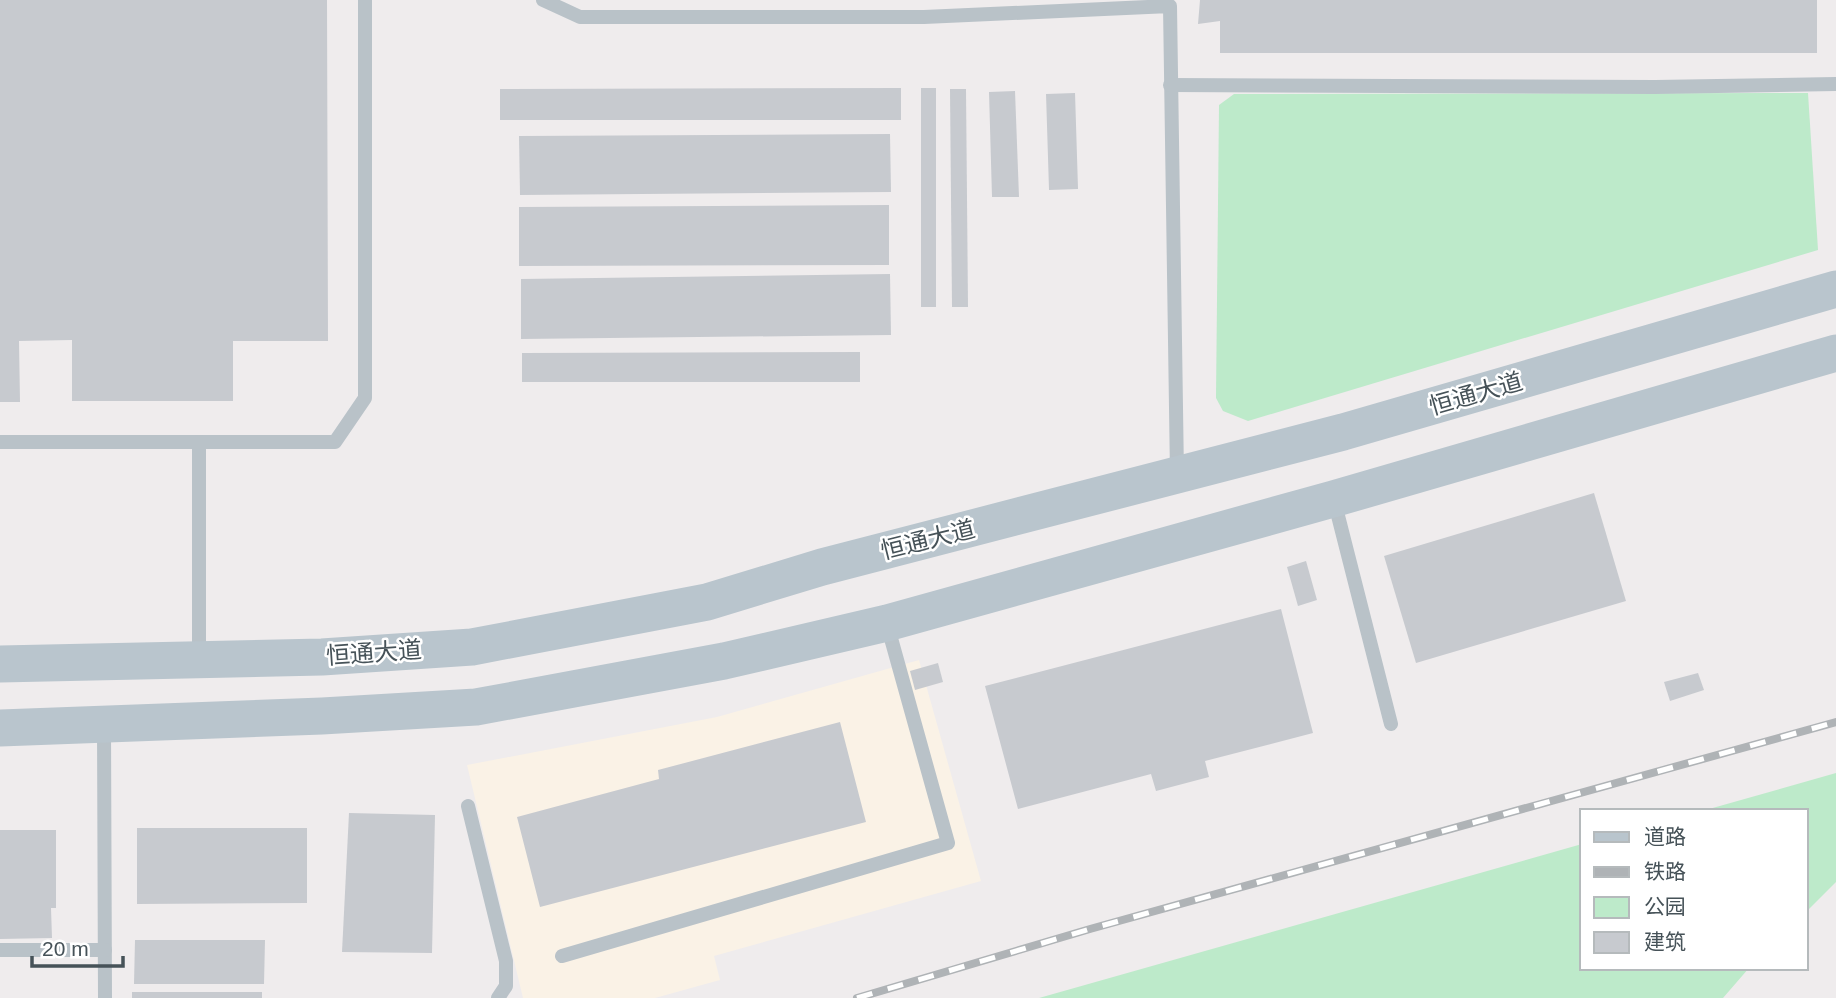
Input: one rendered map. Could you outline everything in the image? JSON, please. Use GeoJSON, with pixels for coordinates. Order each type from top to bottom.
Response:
{"type":"FeatureCollection","features":[{"type":"Feature","properties":{"kind":"main road","name":"恒通大道"},"geometry":{"type":"LineString","coordinates":[[0,664],[322,657],[472,647],[707,602],[822,567],[1343,432],[1836,289]]}},
{"type":"Feature","properties":{"kind":"main road"},"geometry":{"type":"LineString","coordinates":[[0,728],[322,716],[476,707],[724,661],[887,623],[1333,499],[1836,353]]}},
{"type":"Feature","properties":{"kind":"lane"},"geometry":{"type":"LineString","coordinates":[[0,442],[335,442],[365,398],[365,0]]}},
{"type":"Feature","properties":{"kind":"lane"},"geometry":{"type":"LineString","coordinates":[[543,0],[580,17],[924,17],[1170,6],[1177,476]]}},
{"type":"Feature","properties":{"kind":"lane"},"geometry":{"type":"LineString","coordinates":[[1170,85],[1655,87],[1836,84]]}},
{"type":"Feature","properties":{"kind":"lane"},"geometry":{"type":"LineString","coordinates":[[199,442],[199,659]]}},
{"type":"Feature","properties":{"kind":"lane"},"geometry":{"type":"LineString","coordinates":[[1333,499],[1391,724]]}},
{"type":"Feature","properties":{"kind":"lane"},"geometry":{"type":"LineString","coordinates":[[562,956],[948,843],[887,623]]}},
{"type":"Feature","properties":{"kind":"lane"},"geometry":{"type":"LineString","coordinates":[[104,724],[105,998]]}},
{"type":"Feature","properties":{"kind":"lane"},"geometry":{"type":"LineString","coordinates":[[468,806],[506,961],[506,986],[498,998]]}},
{"type":"Feature","properties":{"kind":"lane"},"geometry":{"type":"LineString","coordinates":[[0,950],[105,950]]}},
{"type":"Feature","properties":{"kind":"shaded area"},"geometry":{"type":"Polygon","coordinates":[[[919,660],[981,881],[714,956],[720,980],[655,998],[523,998],[467,765],[717,717],[919,660]]]}},
{"type":"Feature","properties":{"kind":"green space"},"geometry":{"type":"Polygon","coordinates":[[[1808,93],[1818,250],[1248,421],[1223,411],[1216,398],[1219,105],[1234,94],[1808,93]]]}},
{"type":"Feature","properties":{"kind":"green space"},"geometry":{"type":"Polygon","coordinates":[[[1836,773],[1836,882],[1808,910],[1808,809],[1709,809],[1836,773]]]}},
{"type":"Feature","properties":{"kind":"green space"},"geometry":{"type":"Polygon","coordinates":[[[1580,845],[1580,970],[1747,970],[1723,998],[1039,998],[1580,845]]]}},
{"type":"Feature","properties":{"kind":"building"},"geometry":{"type":"Polygon","coordinates":[[[0,0],[327,0],[328,341],[233,341],[233,401],[72,401],[72,340],[19,341],[20,402],[0,402],[0,0]]]}},
{"type":"Feature","properties":{"kind":"building"},"geometry":{"type":"Polygon","coordinates":[[[1200,0],[1817,0],[1817,53],[1220,53],[1220,21],[1198,24],[1200,0]]]}},
{"type":"Feature","properties":{"kind":"building"},"geometry":{"type":"Polygon","coordinates":[[[901,88],[901,120],[500,120],[500,89],[901,88]]]}},
{"type":"Feature","properties":{"kind":"building"},"geometry":{"type":"Polygon","coordinates":[[[921,88],[936,88],[936,307],[921,307],[921,88]]]}},
{"type":"Feature","properties":{"kind":"building"},"geometry":{"type":"Polygon","coordinates":[[[950,89],[966,89],[968,307],[952,307],[950,89]]]}},
{"type":"Feature","properties":{"kind":"building"},"geometry":{"type":"Polygon","coordinates":[[[1015,91],[1019,197],[992,197],[989,92],[1015,91]]]}},
{"type":"Feature","properties":{"kind":"building"},"geometry":{"type":"Polygon","coordinates":[[[1075,93],[1078,189],[1049,190],[1046,94],[1075,93]]]}},
{"type":"Feature","properties":{"kind":"building"},"geometry":{"type":"Polygon","coordinates":[[[890,134],[891,192],[520,195],[519,136],[890,134]]]}},
{"type":"Feature","properties":{"kind":"building"},"geometry":{"type":"Polygon","coordinates":[[[889,205],[889,265],[519,266],[519,207],[889,205]]]}},
{"type":"Feature","properties":{"kind":"building"},"geometry":{"type":"Polygon","coordinates":[[[890,274],[891,335],[521,339],[521,279],[890,274]]]}},
{"type":"Feature","properties":{"kind":"building"},"geometry":{"type":"Polygon","coordinates":[[[860,352],[860,382],[522,382],[522,353],[860,352]]]}},
{"type":"Feature","properties":{"kind":"building"},"geometry":{"type":"Polygon","coordinates":[[[1594,493],[1626,601],[1416,663],[1384,556],[1594,493]]]}},
{"type":"Feature","properties":{"kind":"building"},"geometry":{"type":"Polygon","coordinates":[[[1306,561],[1317,600],[1298,606],[1287,567],[1306,561]]]}},
{"type":"Feature","properties":{"kind":"building"},"geometry":{"type":"Polygon","coordinates":[[[1281,609],[1313,733],[1205,761],[1209,777],[1156,791],[1151,774],[1018,809],[985,686],[1281,609]]]}},
{"type":"Feature","properties":{"kind":"building"},"geometry":{"type":"Polygon","coordinates":[[[938,663],[943,682],[915,690],[910,671],[938,663]]]}},
{"type":"Feature","properties":{"kind":"building"},"geometry":{"type":"Polygon","coordinates":[[[1698,673],[1704,690],[1670,701],[1664,682],[1698,673]]]}},
{"type":"Feature","properties":{"kind":"building"},"geometry":{"type":"Polygon","coordinates":[[[840,722],[866,822],[540,907],[517,817],[659,779],[658,770],[840,722]]]}},
{"type":"Feature","properties":{"kind":"building"},"geometry":{"type":"Polygon","coordinates":[[[349,813],[435,815],[432,953],[342,952],[349,813]]]}},
{"type":"Feature","properties":{"kind":"building"},"geometry":{"type":"Polygon","coordinates":[[[137,828],[307,828],[307,903],[137,904],[137,828]]]}},
{"type":"Feature","properties":{"kind":"building"},"geometry":{"type":"Polygon","coordinates":[[[0,830],[56,830],[56,908],[51,908],[52,938],[0,939],[0,830]]]}},
{"type":"Feature","properties":{"kind":"building"},"geometry":{"type":"Polygon","coordinates":[[[135,940],[265,940],[264,984],[134,984],[135,940]]]}},
{"type":"Feature","properties":{"kind":"building"},"geometry":{"type":"Polygon","coordinates":[[[132,992],[262,992],[262,998],[132,998],[132,992]]]}},
{"type":"Feature","properties":{"kind":"railway"},"geometry":{"type":"LineString","coordinates":[[857,998],[1090,929],[1836,722]]}}]}
